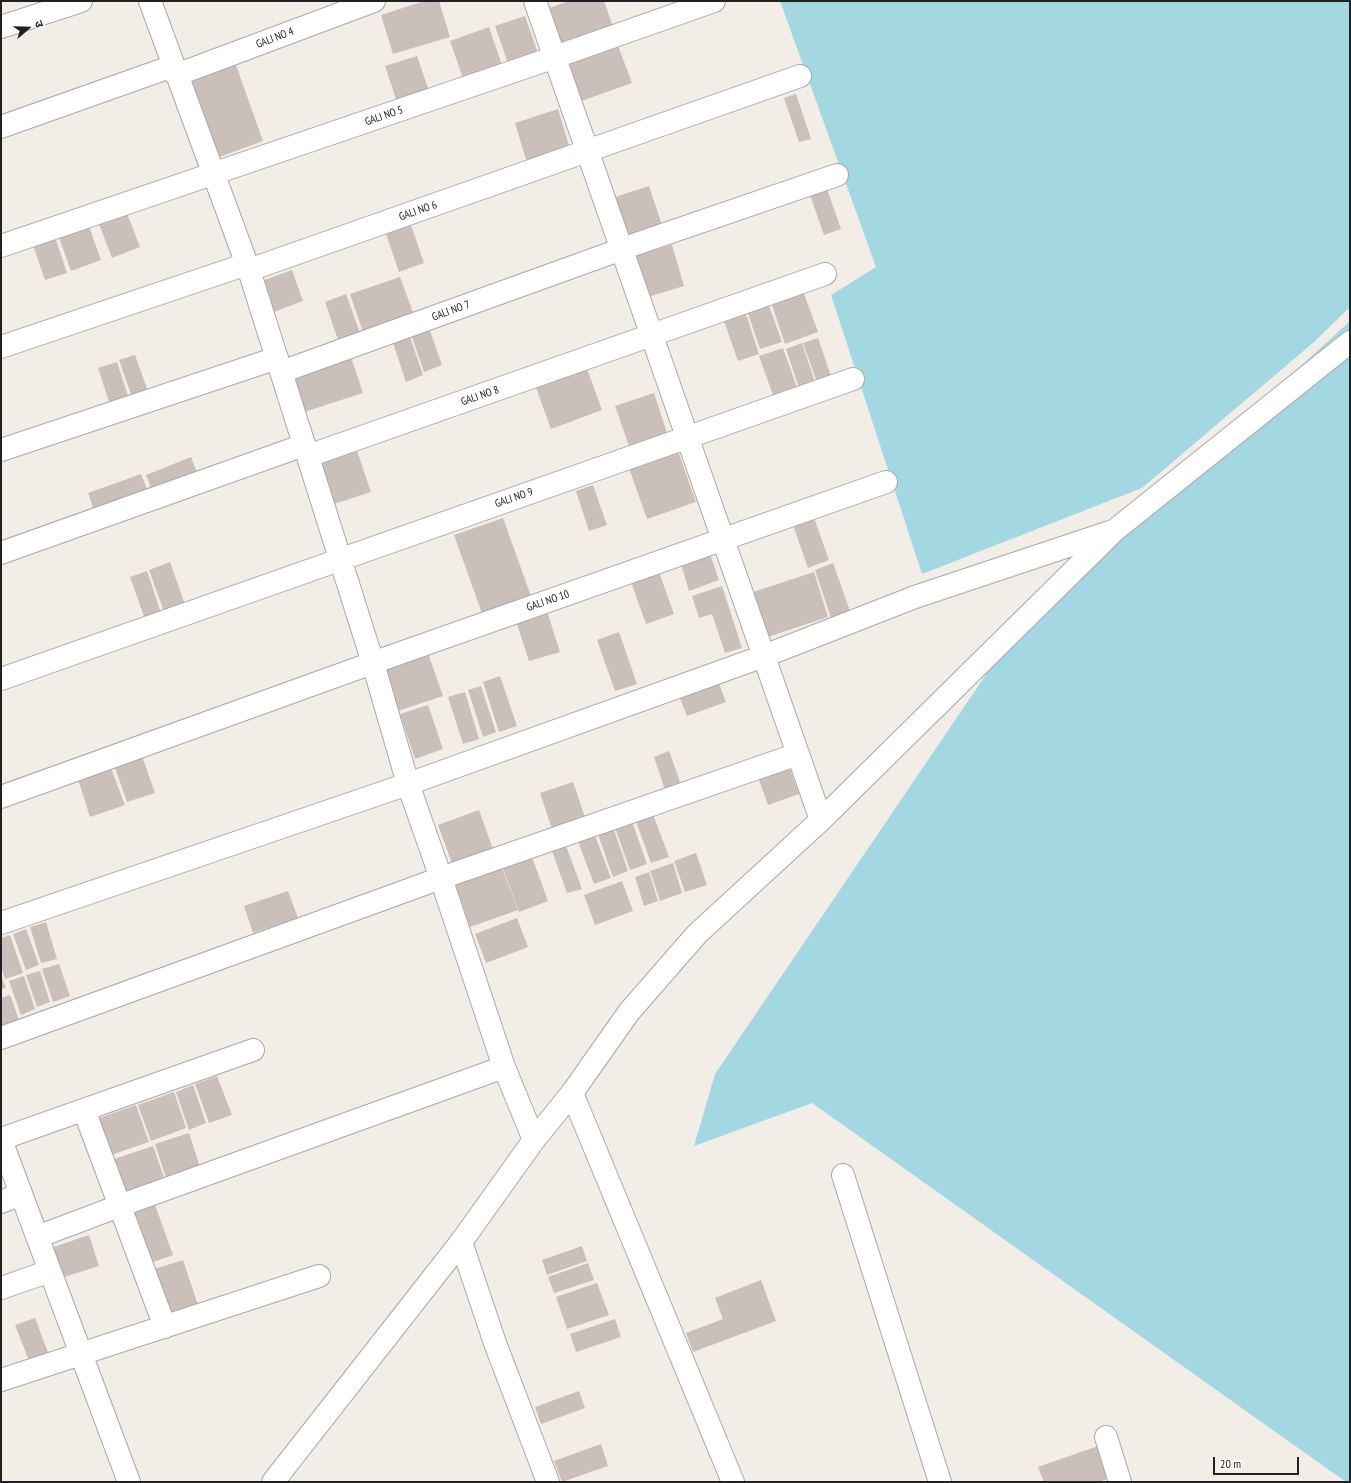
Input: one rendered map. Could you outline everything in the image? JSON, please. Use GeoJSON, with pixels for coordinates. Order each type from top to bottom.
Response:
{"type":"FeatureCollection","features":[{"type":"Feature","properties":{"kind":"street"},"geometry":{"type":"LineString","coordinates":[[1,27],[80,1]]}},
{"type":"Feature","properties":{"kind":"street"},"geometry":{"type":"LineString","coordinates":[[150,1],[174,70],[248,267],[341,559],[408,784],[504,1067],[534,1140]]}},
{"type":"Feature","properties":{"kind":"street","name":"GALI NO 4"},"geometry":{"type":"LineString","coordinates":[[1,127],[174,70],[374,1]]}},
{"type":"Feature","properties":{"kind":"street"},"geometry":{"type":"LineString","coordinates":[[535,1],[821,820]]}},
{"type":"Feature","properties":{"kind":"street","name":"GALI NO 5"},"geometry":{"type":"LineString","coordinates":[[1,246],[555,57],[714,1]]}},
{"type":"Feature","properties":{"kind":"street","name":"GALI NO 6"},"geometry":{"type":"LineString","coordinates":[[1,347],[248,267],[588,152],[800,76]]}},
{"type":"Feature","properties":{"kind":"street","name":"GALI NO 7"},"geometry":{"type":"LineString","coordinates":[[1,450],[279,365],[836,175]]}},
{"type":"Feature","properties":{"kind":"street","name":"GALI NO 8"},"geometry":{"type":"LineString","coordinates":[[1,553],[652,335],[825,274]]}},
{"type":"Feature","properties":{"kind":"street"},"geometry":{"type":"LineString","coordinates":[[273,1482],[460,1242],[534,1140],[572,1093],[629,1012],[697,934],[821,820],[1115,530],[1350,342]]}},
{"type":"Feature","properties":{"kind":"street","name":"GALI NO 9"},"geometry":{"type":"LineString","coordinates":[[1,679],[853,379]]}},
{"type":"Feature","properties":{"kind":"street","name":"GALI NO 10"},"geometry":{"type":"LineString","coordinates":[[1,797],[373,663],[886,482]]}},
{"type":"Feature","properties":{"kind":"street"},"geometry":{"type":"LineString","coordinates":[[1,923],[408,784],[764,656],[915,597],[1115,530]]}},
{"type":"Feature","properties":{"kind":"street"},"geometry":{"type":"LineString","coordinates":[[1,1038],[441,878],[798,754]]}},
{"type":"Feature","properties":{"kind":"street"},"geometry":{"type":"LineString","coordinates":[[128,1482],[1,1140],[253,1050]]}},
{"type":"Feature","properties":{"kind":"street"},"geometry":{"type":"LineString","coordinates":[[37,1237],[504,1067]]}},
{"type":"Feature","properties":{"kind":"street"},"geometry":{"type":"LineString","coordinates":[[572,1093],[733,1482]]}},
{"type":"Feature","properties":{"kind":"street"},"geometry":{"type":"LineString","coordinates":[[84,1110],[165,1327]]}},
{"type":"Feature","properties":{"kind":"street"},"geometry":{"type":"LineString","coordinates":[[843,1175],[940,1482]]}},
{"type":"Feature","properties":{"kind":"street"},"geometry":{"type":"LineString","coordinates":[[1,1202],[21,1194]]}},
{"type":"Feature","properties":{"kind":"street"},"geometry":{"type":"LineString","coordinates":[[460,1242],[495,1343],[548,1482]]}},
{"type":"Feature","properties":{"kind":"street"},"geometry":{"type":"LineString","coordinates":[[1,1288],[50,1271]]}},
{"type":"Feature","properties":{"kind":"street"},"geometry":{"type":"LineString","coordinates":[[1,1380],[319,1276]]}},
{"type":"Feature","properties":{"kind":"street"},"geometry":{"type":"LineString","coordinates":[[1106,1437],[1120,1482]]}},
{"type":"Feature","properties":{"kind":"water"},"geometry":{"type":"Polygon","coordinates":[[[780,1],[1350,1],[1350,307],[1314,342],[1142,488],[922,574],[831,295],[876,267],[780,1]]]}},
{"type":"Feature","properties":{"kind":"water"},"geometry":{"type":"Polygon","coordinates":[[[1350,321],[1350,1482],[1346,1482],[812,1103],[694,1146],[715,1074],[1023,620],[1350,321]]]}},
{"type":"Feature","properties":{"kind":"building"},"geometry":{"type":"Polygon","coordinates":[[[424,1],[439,1],[450,37],[393,54],[381,15],[424,1]]]}},
{"type":"Feature","properties":{"kind":"building"},"geometry":{"type":"Polygon","coordinates":[[[569,1],[604,1],[615,32],[557,51],[543,10],[569,1]]]}},
{"type":"Feature","properties":{"kind":"building"},"geometry":{"type":"Polygon","coordinates":[[[525,16],[539,56],[509,66],[495,26],[525,16]]]}},
{"type":"Feature","properties":{"kind":"building"},"geometry":{"type":"Polygon","coordinates":[[[489,27],[504,71],[465,84],[450,41],[489,27]]]}},
{"type":"Feature","properties":{"kind":"building"},"geometry":{"type":"Polygon","coordinates":[[[617,43],[632,83],[576,103],[561,62],[617,43]]]}},
{"type":"Feature","properties":{"kind":"building"},"geometry":{"type":"Polygon","coordinates":[[[417,56],[429,91],[397,102],[385,66],[417,56]]]}},
{"type":"Feature","properties":{"kind":"building"},"geometry":{"type":"Polygon","coordinates":[[[236,65],[263,141],[217,158],[190,82],[236,65]]]}},
{"type":"Feature","properties":{"kind":"building"},"geometry":{"type":"Polygon","coordinates":[[[796,94],[811,139],[799,142],[784,98],[796,94]]]}},
{"type":"Feature","properties":{"kind":"building"},"geometry":{"type":"Polygon","coordinates":[[[558,109],[570,149],[527,163],[515,123],[558,109]]]}},
{"type":"Feature","properties":{"kind":"building"},"geometry":{"type":"Polygon","coordinates":[[[649,186],[662,225],[622,238],[609,199],[649,186]]]}},
{"type":"Feature","properties":{"kind":"building"},"geometry":{"type":"Polygon","coordinates":[[[827,189],[841,229],[824,235],[810,195],[827,189]]]}},
{"type":"Feature","properties":{"kind":"building"},"geometry":{"type":"Polygon","coordinates":[[[125,208],[140,247],[112,258],[97,219],[125,208]]]}},
{"type":"Feature","properties":{"kind":"building"},"geometry":{"type":"Polygon","coordinates":[[[87,221],[101,260],[71,271],[57,232],[87,221]]]}},
{"type":"Feature","properties":{"kind":"building"},"geometry":{"type":"Polygon","coordinates":[[[411,225],[424,263],[399,272],[386,234],[411,225]]]}},
{"type":"Feature","properties":{"kind":"building"},"geometry":{"type":"Polygon","coordinates":[[[54,234],[67,273],[45,280],[32,242],[54,234]]]}},
{"type":"Feature","properties":{"kind":"building"},"geometry":{"type":"Polygon","coordinates":[[[672,245],[684,286],[645,298],[632,256],[672,245]]]}},
{"type":"Feature","properties":{"kind":"building"},"geometry":{"type":"Polygon","coordinates":[[[292,270],[303,301],[266,315],[254,284],[292,270]]]}},
{"type":"Feature","properties":{"kind":"building"},"geometry":{"type":"Polygon","coordinates":[[[400,277],[414,315],[363,332],[350,294],[400,277]]]}},
{"type":"Feature","properties":{"kind":"building"},"geometry":{"type":"Polygon","coordinates":[[[803,291],[818,332],[785,344],[771,302],[803,291]]]}},
{"type":"Feature","properties":{"kind":"building"},"geometry":{"type":"Polygon","coordinates":[[[346,294],[360,333],[338,340],[325,302],[346,294]]]}},
{"type":"Feature","properties":{"kind":"building"},"geometry":{"type":"Polygon","coordinates":[[[768,303],[782,342],[760,349],[747,311],[768,303]]]}},
{"type":"Feature","properties":{"kind":"building"},"geometry":{"type":"Polygon","coordinates":[[[745,311],[759,354],[738,361],[723,318],[745,311]]]}},
{"type":"Feature","properties":{"kind":"building"},"geometry":{"type":"Polygon","coordinates":[[[429,328],[442,365],[424,372],[411,334],[429,328]]]}},
{"type":"Feature","properties":{"kind":"building"},"geometry":{"type":"Polygon","coordinates":[[[409,334],[423,375],[406,382],[392,340],[409,334]]]}},
{"type":"Feature","properties":{"kind":"building"},"geometry":{"type":"Polygon","coordinates":[[[818,338],[832,379],[818,385],[803,343],[818,338]]]}},
{"type":"Feature","properties":{"kind":"building"},"geometry":{"type":"Polygon","coordinates":[[[802,343],[816,385],[800,391],[786,349],[802,343]]]}},
{"type":"Feature","properties":{"kind":"building"},"geometry":{"type":"Polygon","coordinates":[[[783,348],[799,393],[775,401],[759,356],[783,348]]]}},
{"type":"Feature","properties":{"kind":"building"},"geometry":{"type":"Polygon","coordinates":[[[350,354],[363,393],[301,413],[288,374],[350,354]]]}},
{"type":"Feature","properties":{"kind":"building"},"geometry":{"type":"Polygon","coordinates":[[[135,355],[149,394],[133,400],[119,360],[135,355]]]}},
{"type":"Feature","properties":{"kind":"building"},"geometry":{"type":"Polygon","coordinates":[[[117,362],[130,402],[111,408],[98,368],[117,362]]]}},
{"type":"Feature","properties":{"kind":"building"},"geometry":{"type":"Polygon","coordinates":[[[587,369],[602,410],[551,429],[536,388],[587,369]]]}},
{"type":"Feature","properties":{"kind":"building"},"geometry":{"type":"Polygon","coordinates":[[[654,393],[668,436],[630,449],[615,406],[654,393]]]}},
{"type":"Feature","properties":{"kind":"building"},"geometry":{"type":"Polygon","coordinates":[[[357,451],[371,492],[331,505],[317,464],[357,451]]]}},
{"type":"Feature","properties":{"kind":"building"},"geometry":{"type":"Polygon","coordinates":[[[678,451],[696,502],[647,519],[629,468],[678,451]]]}},
{"type":"Feature","properties":{"kind":"building"},"geometry":{"type":"Polygon","coordinates":[[[191,457],[199,478],[154,495],[146,475],[191,457]]]}},
{"type":"Feature","properties":{"kind":"building"},"geometry":{"type":"Polygon","coordinates":[[[141,474],[149,494],[95,513],[88,493],[141,474]]]}},
{"type":"Feature","properties":{"kind":"building"},"geometry":{"type":"Polygon","coordinates":[[[593,485],[607,525],[589,531],[576,491],[593,485]]]}},
{"type":"Feature","properties":{"kind":"building"},"geometry":{"type":"Polygon","coordinates":[[[503,518],[532,599],[483,616],[454,535],[503,518]]]}},
{"type":"Feature","properties":{"kind":"building"},"geometry":{"type":"Polygon","coordinates":[[[814,518],[829,560],[808,568],[793,525],[814,518]]]}},
{"type":"Feature","properties":{"kind":"building"},"geometry":{"type":"Polygon","coordinates":[[[710,554],[719,580],[689,591],[681,564],[710,554]]]}},
{"type":"Feature","properties":{"kind":"building"},"geometry":{"type":"Polygon","coordinates":[[[170,562],[187,610],[166,617],[149,570],[170,562]]]}},
{"type":"Feature","properties":{"kind":"building"},"geometry":{"type":"Polygon","coordinates":[[[833,563],[850,611],[831,618],[815,570],[833,563]]]}},
{"type":"Feature","properties":{"kind":"building"},"geometry":{"type":"Polygon","coordinates":[[[147,571],[162,616],[146,622],[130,577],[147,571]]]}},
{"type":"Feature","properties":{"kind":"building"},"geometry":{"type":"Polygon","coordinates":[[[659,572],[674,614],[646,624],[631,582],[659,572]]]}},
{"type":"Feature","properties":{"kind":"building"},"geometry":{"type":"Polygon","coordinates":[[[814,572],[828,617],[759,640],[744,595],[814,572]]]}},
{"type":"Feature","properties":{"kind":"building"},"geometry":{"type":"Polygon","coordinates":[[[722,586],[742,648],[725,653],[712,614],[699,618],[692,596],[722,586]]]}},
{"type":"Feature","properties":{"kind":"building"},"geometry":{"type":"Polygon","coordinates":[[[547,611],[560,652],[529,661],[516,621],[547,611]]]}},
{"type":"Feature","properties":{"kind":"building"},"geometry":{"type":"Polygon","coordinates":[[[619,632],[637,684],[615,691],[597,640],[619,632]]]}},
{"type":"Feature","properties":{"kind":"building"},"geometry":{"type":"Polygon","coordinates":[[[428,653],[443,696],[398,711],[383,668],[428,653]]]}},
{"type":"Feature","properties":{"kind":"building"},"geometry":{"type":"Polygon","coordinates":[[[500,676],[517,726],[499,732],[483,682],[500,676]]]}},
{"type":"Feature","properties":{"kind":"building"},"geometry":{"type":"Polygon","coordinates":[[[718,681],[726,702],[687,716],[679,696],[718,681]]]}},
{"type":"Feature","properties":{"kind":"building"},"geometry":{"type":"Polygon","coordinates":[[[481,686],[496,732],[483,737],[468,690],[481,686]]]}},
{"type":"Feature","properties":{"kind":"building"},"geometry":{"type":"Polygon","coordinates":[[[465,692],[479,739],[463,744],[448,697],[465,692]]]}},
{"type":"Feature","properties":{"kind":"building"},"geometry":{"type":"Polygon","coordinates":[[[428,705],[443,749],[415,759],[400,714],[428,705]]]}},
{"type":"Feature","properties":{"kind":"building"},"geometry":{"type":"Polygon","coordinates":[[[669,751],[682,787],[666,793],[654,757],[669,751]]]}},
{"type":"Feature","properties":{"kind":"building"},"geometry":{"type":"Polygon","coordinates":[[[142,756],[155,793],[127,802],[114,765],[142,756]]]}},
{"type":"Feature","properties":{"kind":"building"},"geometry":{"type":"Polygon","coordinates":[[[787,761],[799,794],[768,805],[756,772],[787,761]]]}},
{"type":"Feature","properties":{"kind":"building"},"geometry":{"type":"Polygon","coordinates":[[[111,768],[125,805],[90,817],[78,779],[111,768]]]}},
{"type":"Feature","properties":{"kind":"building"},"geometry":{"type":"Polygon","coordinates":[[[573,782],[587,823],[554,835],[540,793],[573,782]]]}},
{"type":"Feature","properties":{"kind":"building"},"geometry":{"type":"Polygon","coordinates":[[[651,809],[669,857],[651,863],[634,816],[651,809]]]}},
{"type":"Feature","properties":{"kind":"building"},"geometry":{"type":"Polygon","coordinates":[[[479,810],[494,852],[453,866],[438,825],[479,810]]]}},
{"type":"Feature","properties":{"kind":"building"},"geometry":{"type":"Polygon","coordinates":[[[630,816],[647,864],[630,870],[613,822],[630,816]]]}},
{"type":"Feature","properties":{"kind":"building"},"geometry":{"type":"Polygon","coordinates":[[[612,824],[628,871],[613,877],[596,829],[612,824]]]}},
{"type":"Feature","properties":{"kind":"building"},"geometry":{"type":"Polygon","coordinates":[[[593,830],[611,878],[594,884],[576,836],[593,830]]]}},
{"type":"Feature","properties":{"kind":"building"},"geometry":{"type":"Polygon","coordinates":[[[565,843],[582,889],[567,893],[551,848],[565,843]]]}},
{"type":"Feature","properties":{"kind":"building"},"geometry":{"type":"Polygon","coordinates":[[[529,849],[548,901],[519,912],[500,860],[529,849]]]}},
{"type":"Feature","properties":{"kind":"building"},"geometry":{"type":"Polygon","coordinates":[[[696,853],[707,885],[685,892],[674,861],[696,853]]]}},
{"type":"Feature","properties":{"kind":"building"},"geometry":{"type":"Polygon","coordinates":[[[673,863],[682,893],[660,901],[650,871],[673,863]]]}},
{"type":"Feature","properties":{"kind":"building"},"geometry":{"type":"Polygon","coordinates":[[[501,865],[518,910],[470,927],[454,881],[501,865]]]}},
{"type":"Feature","properties":{"kind":"building"},"geometry":{"type":"Polygon","coordinates":[[[649,872],[658,901],[644,906],[635,877],[649,872]]]}},
{"type":"Feature","properties":{"kind":"building"},"geometry":{"type":"Polygon","coordinates":[[[622,881],[633,911],[595,925],[584,895],[622,881]]]}},
{"type":"Feature","properties":{"kind":"building"},"geometry":{"type":"Polygon","coordinates":[[[288,891],[298,918],[253,933],[244,906],[288,891]]]}},
{"type":"Feature","properties":{"kind":"building"},"geometry":{"type":"Polygon","coordinates":[[[517,918],[528,947],[486,963],[475,934],[517,918]]]}},
{"type":"Feature","properties":{"kind":"building"},"geometry":{"type":"Polygon","coordinates":[[[46,922],[57,959],[41,963],[30,927],[46,922]]]}},
{"type":"Feature","properties":{"kind":"building"},"geometry":{"type":"Polygon","coordinates":[[[26,929],[39,965],[26,970],[13,934],[26,929]]]}},
{"type":"Feature","properties":{"kind":"building"},"geometry":{"type":"Polygon","coordinates":[[[10,935],[23,973],[5,979],[1,966],[1,938],[10,935]]]}},
{"type":"Feature","properties":{"kind":"building"},"geometry":{"type":"Polygon","coordinates":[[[59,964],[70,996],[53,1002],[42,969],[59,964]]]}},
{"type":"Feature","properties":{"kind":"building"},"geometry":{"type":"Polygon","coordinates":[[[40,971],[50,1002],[37,1007],[26,975],[40,971]]]}},
{"type":"Feature","properties":{"kind":"building"},"geometry":{"type":"Polygon","coordinates":[[[1,975],[6,988],[1,989],[1,975]]]}},
{"type":"Feature","properties":{"kind":"building"},"geometry":{"type":"Polygon","coordinates":[[[24,976],[35,1009],[21,1015],[9,981],[24,976]]]}},
{"type":"Feature","properties":{"kind":"building"},"geometry":{"type":"Polygon","coordinates":[[[10,995],[19,1020],[1,1027],[1,998],[10,995]]]}},
{"type":"Feature","properties":{"kind":"building"},"geometry":{"type":"Polygon","coordinates":[[[217,1076],[232,1115],[209,1123],[195,1084],[217,1076]]]}},
{"type":"Feature","properties":{"kind":"building"},"geometry":{"type":"Polygon","coordinates":[[[193,1085],[206,1123],[189,1130],[176,1092],[193,1085]]]}},
{"type":"Feature","properties":{"kind":"building"},"geometry":{"type":"Polygon","coordinates":[[[174,1092],[186,1128],[151,1141],[138,1105],[174,1092]]]}},
{"type":"Feature","properties":{"kind":"building"},"geometry":{"type":"Polygon","coordinates":[[[136,1105],[149,1142],[108,1156],[96,1119],[136,1105]]]}},
{"type":"Feature","properties":{"kind":"building"},"geometry":{"type":"Polygon","coordinates":[[[189,1133],[202,1173],[168,1184],[155,1144],[189,1133]]]}},
{"type":"Feature","properties":{"kind":"building"},"geometry":{"type":"Polygon","coordinates":[[[153,1146],[167,1186],[125,1201],[111,1160],[153,1146]]]}},
{"type":"Feature","properties":{"kind":"building"},"geometry":{"type":"Polygon","coordinates":[[[154,1202],[173,1255],[148,1264],[129,1211],[154,1202]]]}},
{"type":"Feature","properties":{"kind":"building"},"geometry":{"type":"Polygon","coordinates":[[[89,1235],[99,1266],[55,1280],[45,1250],[89,1235]]]}},
{"type":"Feature","properties":{"kind":"building"},"geometry":{"type":"Polygon","coordinates":[[[582,1246],[587,1261],[547,1275],[542,1260],[582,1246]]]}},
{"type":"Feature","properties":{"kind":"building"},"geometry":{"type":"Polygon","coordinates":[[[183,1260],[201,1314],[170,1325],[151,1270],[183,1260]]]}},
{"type":"Feature","properties":{"kind":"building"},"geometry":{"type":"Polygon","coordinates":[[[588,1263],[594,1280],[554,1293],[548,1277],[588,1263]]]}},
{"type":"Feature","properties":{"kind":"building"},"geometry":{"type":"Polygon","coordinates":[[[761,1280],[776,1321],[693,1352],[686,1333],[723,1319],[715,1298],[761,1280]]]}},
{"type":"Feature","properties":{"kind":"building"},"geometry":{"type":"Polygon","coordinates":[[[597,1283],[609,1315],[567,1329],[556,1297],[597,1283]]]}},
{"type":"Feature","properties":{"kind":"building"},"geometry":{"type":"Polygon","coordinates":[[[35,1318],[49,1355],[30,1363],[15,1325],[35,1318]]]}},
{"type":"Feature","properties":{"kind":"building"},"geometry":{"type":"Polygon","coordinates":[[[615,1319],[621,1337],[576,1352],[570,1334],[615,1319]]]}},
{"type":"Feature","properties":{"kind":"building"},"geometry":{"type":"Polygon","coordinates":[[[579,1391],[585,1408],[541,1424],[535,1407],[579,1391]]]}},
{"type":"Feature","properties":{"kind":"building"},"geometry":{"type":"Polygon","coordinates":[[[601,1444],[608,1466],[562,1482],[554,1461],[601,1444]]]}},
{"type":"Feature","properties":{"kind":"building"},"geometry":{"type":"Polygon","coordinates":[[[1098,1446],[1110,1478],[1099,1482],[1044,1482],[1038,1467],[1098,1446]]]}}]}
